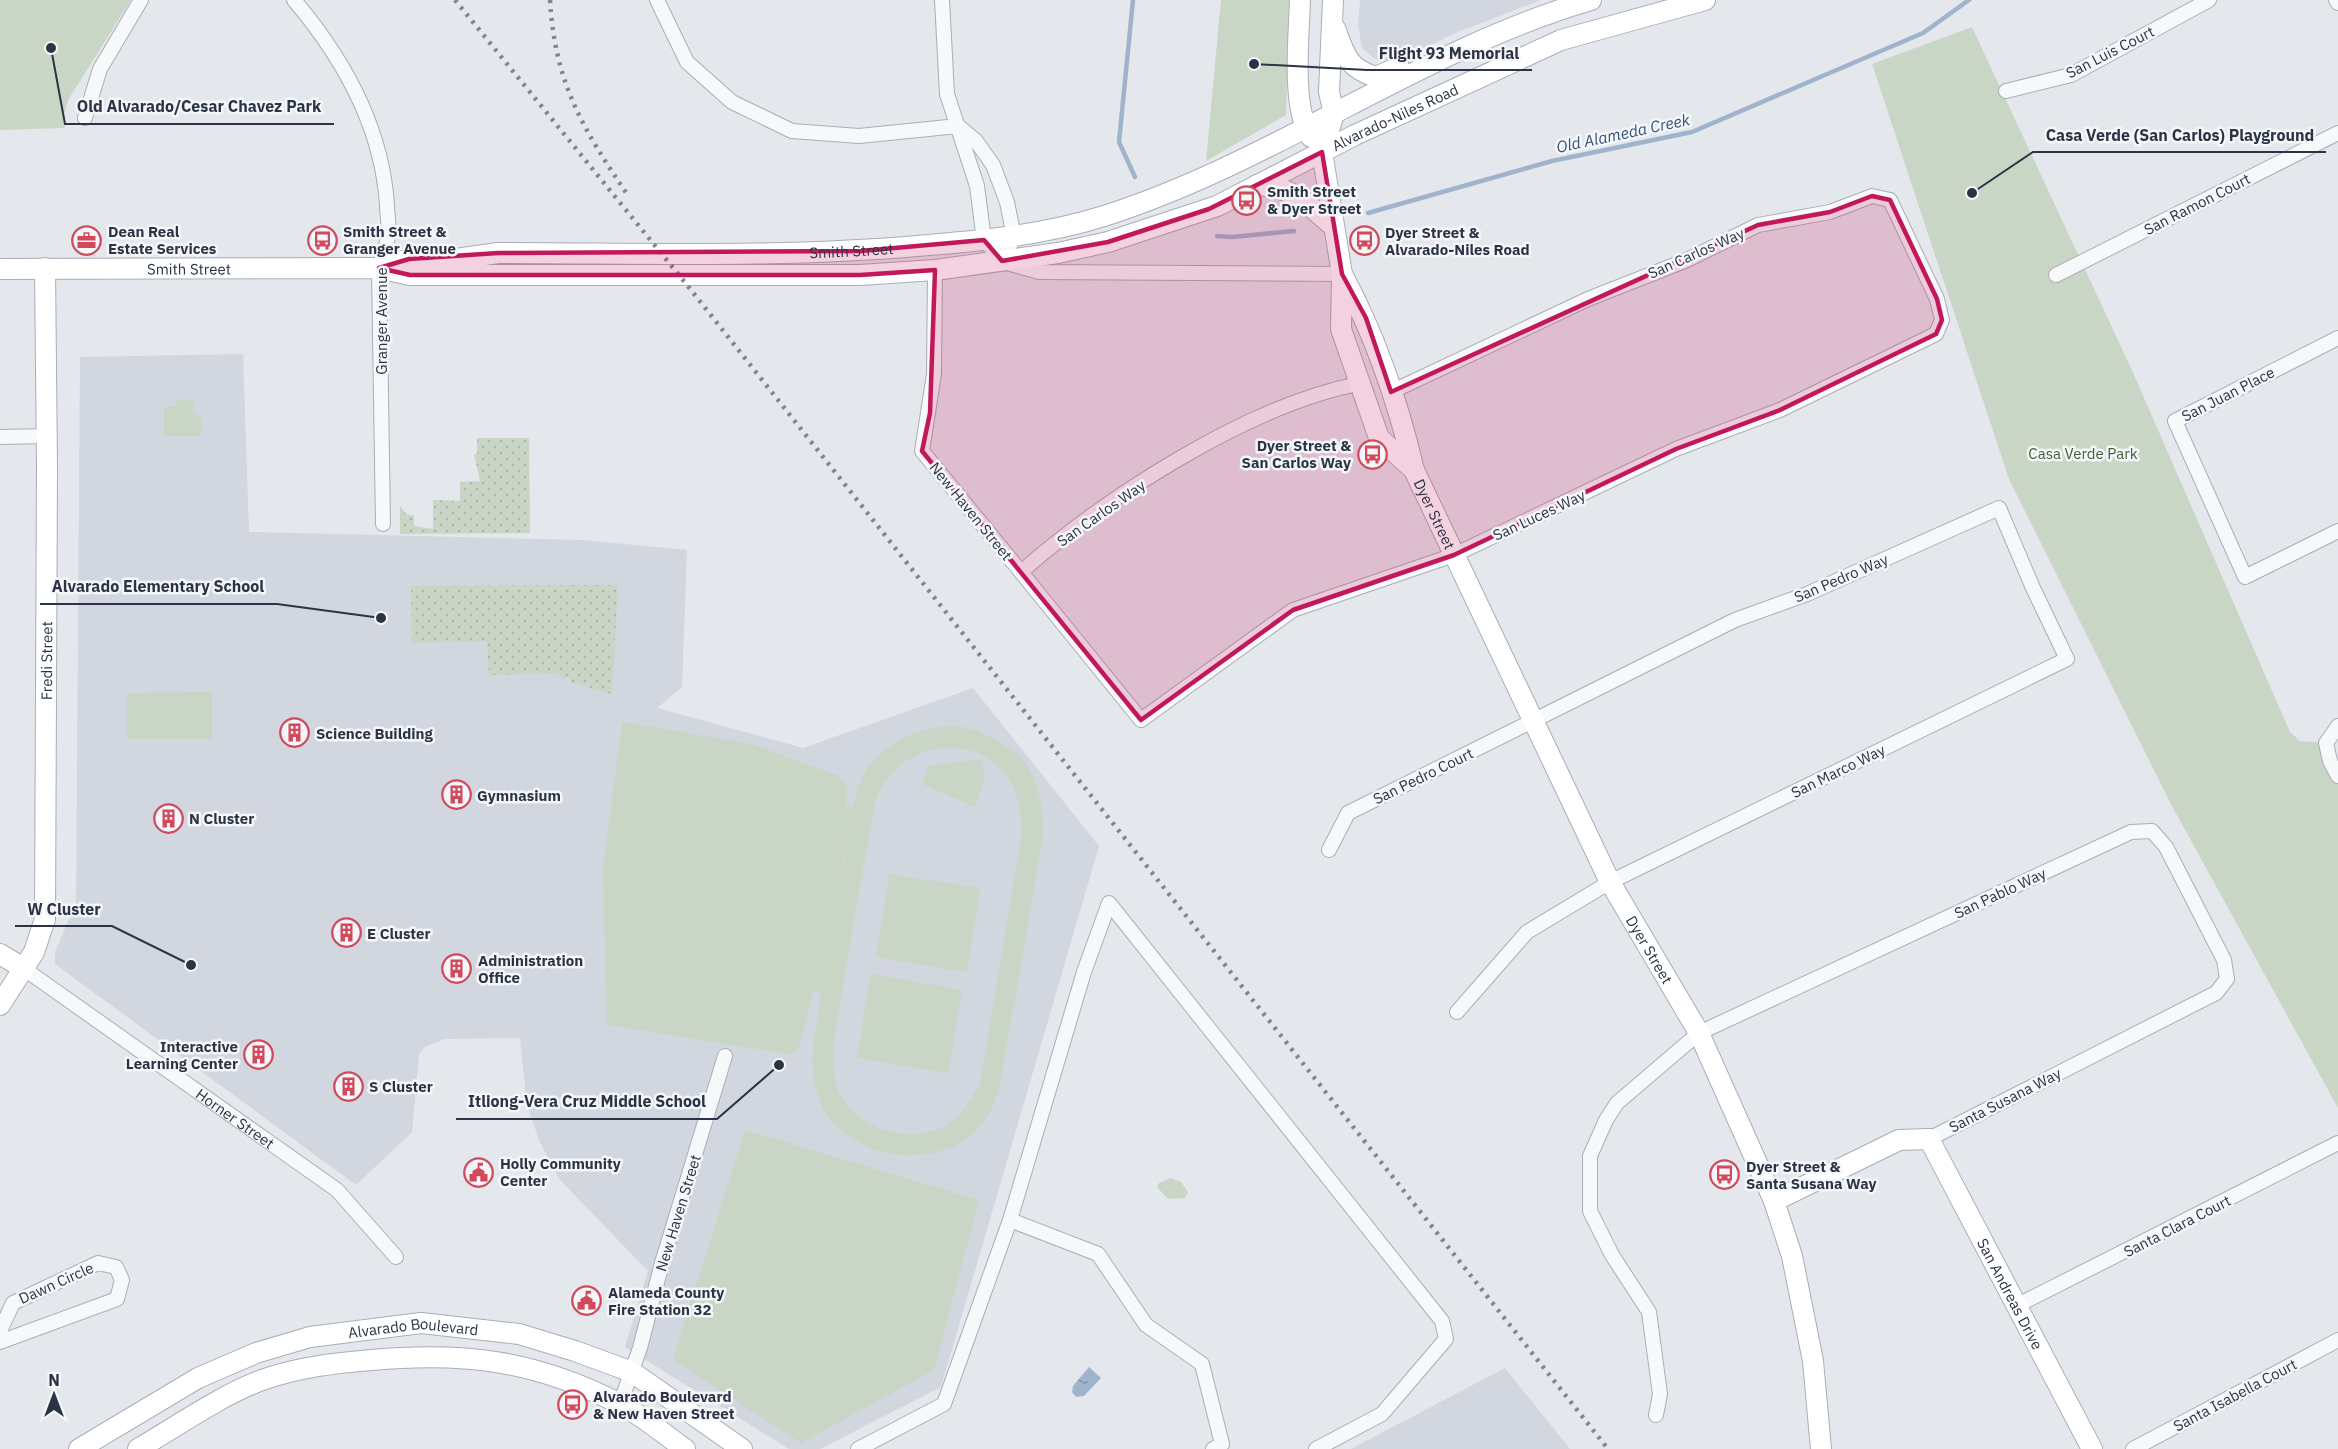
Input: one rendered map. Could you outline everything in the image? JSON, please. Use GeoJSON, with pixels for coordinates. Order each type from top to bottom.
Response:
{"type":"FeatureCollection","features":[{"type":"Feature","properties":{"kind":"main road"},"geometry":{"type":"LineString","coordinates":[[1300,0],[1299,72],[1304,127]]}},
{"type":"Feature","properties":{"kind":"main road","name":"Alvarado-Niles Road"},"geometry":{"type":"LineString","coordinates":[[1304,127],[1483,40],[1551,12],[1591,0]]}},
{"type":"Feature","properties":{"kind":"main road","name":"Alvarado-Niles Road"},"geometry":{"type":"LineString","coordinates":[[1322,152],[1561,40],[1705,0]]}},
{"type":"Feature","properties":{"kind":"main road"},"geometry":{"type":"LineString","coordinates":[[1332,9],[1344,53],[1359,72],[1376,77],[1453,43],[1483,40]]}},
{"type":"Feature","properties":{"kind":"main road","name":"Dyer Street"},"geometry":{"type":"LineString","coordinates":[[1332,9],[1329,92],[1334,114],[1322,152],[1342,274],[1341,329],[1358,384],[1379,438],[1414,470]]}},
{"type":"Feature","properties":{"kind":"main road","name":"Smith Street"},"geometry":{"type":"LineString","coordinates":[[379,268],[409,259],[449,260],[498,253],[861,251],[1014,237],[1103,216],[1209,175],[1304,127]]}},
{"type":"Feature","properties":{"kind":"main road","name":"Dyer Street"},"geometry":{"type":"LineString","coordinates":[[1304,127],[1322,152]]}},
{"type":"Feature","properties":{"kind":"main road","name":"Smith Street"},"geometry":{"type":"LineString","coordinates":[[0,269],[379,268],[410,275],[860,275],[935,270],[1002,261],[1108,242],[1209,210],[1322,152]]}},
{"type":"Feature","properties":{"kind":"main road"},"geometry":{"type":"LineString","coordinates":[[1257,185],[1278,186],[1295,194],[1334,227]]}},
{"type":"Feature","properties":{"kind":"main road","name":"Fredi Street"},"geometry":{"type":"LineString","coordinates":[[0,1005],[36,948],[45,919],[47,436],[45,268]]}},
{"type":"Feature","properties":{"kind":"main road","name":"Dyer Street"},"geometry":{"type":"LineString","coordinates":[[1342,274],[1366,318],[1390,392],[1404,426],[1414,470],[1610,882],[1699,1033],[1774,1201],[1792,1256],[1811,1349],[1821,1449]]}},
{"type":"Feature","properties":{"kind":"main road","name":"Horner Street"},"geometry":{"type":"LineString","coordinates":[[0,954],[23,968]]}},
{"type":"Feature","properties":{"kind":"main road","name":"Santa Susana Way"},"geometry":{"type":"LineString","coordinates":[[1774,1201],[1899,1140],[1929,1139]]}},
{"type":"Feature","properties":{"kind":"main road","name":"San Andreas Drive"},"geometry":{"type":"LineString","coordinates":[[1929,1139],[2092,1449]]}},
{"type":"Feature","properties":{"kind":"main road","name":"Alvarado Boulevard"},"geometry":{"type":"LineString","coordinates":[[79,1449],[198,1378],[256,1353],[310,1337],[429,1324],[519,1334],[632,1372],[742,1449]]}},
{"type":"Feature","properties":{"kind":"main road","name":"Alvarado Boulevard"},"geometry":{"type":"LineString","coordinates":[[138,1449],[263,1379],[318,1365],[420,1356],[479,1358],[525,1367],[587,1388],[620,1404],[686,1449]]}},
{"type":"Feature","properties":{"kind":"street"},"geometry":{"type":"LineString","coordinates":[[85,118],[100,69],[141,0]]}},
{"type":"Feature","properties":{"kind":"street","name":"Granger Avenue"},"geometry":{"type":"LineString","coordinates":[[294,0],[319,30],[354,86],[378,148],[386,190],[388,234],[379,268],[383,524]]}},
{"type":"Feature","properties":{"kind":"street"},"geometry":{"type":"LineString","coordinates":[[657,0],[687,62],[732,102],[792,131],[859,136],[958,126],[976,141],[993,165],[1007,202],[1014,237],[1002,261],[984,240],[977,186],[958,126],[947,94],[942,0]]}},
{"type":"Feature","properties":{"kind":"street","name":"San Luis Court"},"geometry":{"type":"LineString","coordinates":[[2006,91],[2071,75],[2209,0]]}},
{"type":"Feature","properties":{"kind":"street","name":"San Ramon Court"},"geometry":{"type":"LineString","coordinates":[[2056,275],[2338,133]]}},
{"type":"Feature","properties":{"kind":"street","name":"San Carlos Way"},"geometry":{"type":"LineString","coordinates":[[1390,392],[1588,299],[1687,260],[1758,225],[1830,212],[1872,196],[1890,200],[1937,299],[1942,320]]}},
{"type":"Feature","properties":{"kind":"street","name":"Smith Street"},"geometry":{"type":"LineString","coordinates":[[1002,261],[1039,272],[1342,274]]}},
{"type":"Feature","properties":{"kind":"street","name":"New Haven Street"},"geometry":{"type":"LineString","coordinates":[[935,270],[934,374],[922,451],[1021,572]]}},
{"type":"Feature","properties":{"kind":"street","name":"San Luces Way"},"geometry":{"type":"LineString","coordinates":[[1021,572],[1141,720],[1293,610],[1454,555],[1676,449],[1780,410],[1936,334],[1942,320]]}},
{"type":"Feature","properties":{"kind":"street","name":"San Juan Place"},"geometry":{"type":"LineString","coordinates":[[2338,338],[2175,421],[2246,577],[2338,531]]}},
{"type":"Feature","properties":{"kind":"street","name":"San Carlos Way"},"geometry":{"type":"LineString","coordinates":[[1021,572],[1123,495],[1233,428],[1336,388],[1358,384]]}},
{"type":"Feature","properties":{"kind":"street"},"geometry":{"type":"LineString","coordinates":[[0,437],[47,436]]}},
{"type":"Feature","properties":{"kind":"street","name":"San Pedro Way"},"geometry":{"type":"LineString","coordinates":[[1534,720],[1735,620],[1807,594],[1999,508],[2067,659]]}},
{"type":"Feature","properties":{"kind":"street","name":"San Marco Way"},"geometry":{"type":"LineString","coordinates":[[1457,1012],[1527,932],[1610,882],[2067,659]]}},
{"type":"Feature","properties":{"kind":"street","name":"San Pedro Court"},"geometry":{"type":"LineString","coordinates":[[1329,850],[1348,813],[1534,720]]}},
{"type":"Feature","properties":{"kind":"street"},"geometry":{"type":"LineString","coordinates":[[2338,726],[2326,743],[2330,761],[2338,776]]}},
{"type":"Feature","properties":{"kind":"street","name":"San Pablo Way"},"geometry":{"type":"LineString","coordinates":[[1699,1033],[2130,832],[2152,831],[2166,847],[2224,960],[2226,979]]}},
{"type":"Feature","properties":{"kind":"street"},"geometry":{"type":"LineString","coordinates":[[858,1449],[944,1404],[1010,1220],[1084,972],[1109,903],[1442,1321],[1446,1339],[1382,1414],[1316,1449]]}},
{"type":"Feature","properties":{"kind":"street","name":"Horner Street"},"geometry":{"type":"LineString","coordinates":[[23,968],[337,1190],[396,1257]]}},
{"type":"Feature","properties":{"kind":"street","name":"Santa Susana Way"},"geometry":{"type":"LineString","coordinates":[[1929,1139],[2216,993],[2226,979]]}},
{"type":"Feature","properties":{"kind":"street"},"geometry":{"type":"LineString","coordinates":[[1656,1416],[1660,1394],[1649,1312],[1612,1255],[1590,1210],[1590,1156],[1617,1103],[1699,1033]]}},
{"type":"Feature","properties":{"kind":"street","name":"New Haven Street"},"geometry":{"type":"LineString","coordinates":[[620,1404],[632,1372],[725,1056]]}},
{"type":"Feature","properties":{"kind":"street","name":"Santa Clara Court"},"geometry":{"type":"LineString","coordinates":[[2016,1306],[2338,1143]]}},
{"type":"Feature","properties":{"kind":"street"},"geometry":{"type":"LineString","coordinates":[[1010,1220],[1098,1254],[1146,1325],[1202,1364],[1220,1447]]}},
{"type":"Feature","properties":{"kind":"street","name":"Dawn Circle"},"geometry":{"type":"LineString","coordinates":[[0,1331],[13,1303],[98,1263],[116,1267],[122,1280],[117,1299],[0,1342]]}},
{"type":"Feature","properties":{"kind":"street","name":"Santa Isabella Court"},"geometry":{"type":"LineString","coordinates":[[2133,1449],[2338,1340]]}},
{"type":"Feature","properties":{"kind":"highlighted area"},"geometry":{"type":"Polygon","coordinates":[[[1322,152],[1342,274],[1366,318],[1391,392],[1758,225],[1830,212],[1872,196],[1890,200],[1937,299],[1942,320],[1936,334],[1780,410],[1676,449],[1454,555],[1293,610],[1141,720],[922,451],[930,413],[935,270],[860,275],[410,275],[379,268],[409,259],[498,253],[861,251],[984,240],[1002,261],[1108,242],[1209,209],[1322,152]]]}},
{"type":"Feature","properties":{"kind":"shaded area"},"geometry":{"type":"Polygon","coordinates":[[[1360,0],[1541,0],[1453,34],[1397,62],[1379,62],[1362,48],[1358,24],[1360,0]]]}},
{"type":"Feature","properties":{"kind":"shaded area"},"geometry":{"type":"Polygon","coordinates":[[[243,354],[249,532],[583,540],[687,550],[682,687],[657,708],[803,748],[973,688],[1099,846],[941,1387],[820,1449],[789,1449],[625,1347],[648,1271],[560,1180],[539,1140],[527,1105],[520,1038],[444,1039],[425,1047],[419,1054],[412,1132],[356,1185],[55,964],[55,952],[76,903],[80,357],[243,354]]]}},
{"type":"Feature","properties":{"kind":"shaded area"},"geometry":{"type":"Polygon","coordinates":[[[1505,1368],[1570,1449],[1351,1449],[1505,1368]]]}},
{"type":"Feature","properties":{"kind":"green space"},"geometry":{"type":"Polygon","coordinates":[[[0,0],[131,0],[68,100],[63,118],[65,128],[0,130],[0,0]]]}},
{"type":"Feature","properties":{"kind":"green space"},"geometry":{"type":"Polygon","coordinates":[[[1221,0],[1289,0],[1286,115],[1206,161],[1221,0]]]}},
{"type":"Feature","properties":{"kind":"green space","name":"Casa Verde Park"},"geometry":{"type":"Polygon","coordinates":[[[1972,27],[2131,368],[2290,732],[2300,741],[2326,743],[2338,776],[2338,1108],[2172,806],[2009,479],[1872,64],[1972,27]]]}},
{"type":"Feature","properties":{"kind":"green space"},"geometry":{"type":"Polygon","coordinates":[[[176,400],[193,400],[193,411],[201,418],[201,436],[164,436],[164,407],[176,407],[176,400]]]}},
{"type":"Feature","properties":{"kind":"green space"},"geometry":{"type":"Polygon","coordinates":[[[477,438],[529,438],[530,533],[400,534],[400,506],[406,514],[414,516],[414,526],[433,529],[433,500],[460,501],[460,482],[480,481],[474,454],[477,454],[477,438]]]}},
{"type":"Feature","properties":{"kind":"green space"},"geometry":{"type":"Polygon","coordinates":[[[618,585],[612,694],[570,682],[570,678],[559,678],[559,673],[489,675],[487,641],[412,643],[411,586],[618,585]]]}},
{"type":"Feature","properties":{"kind":"green space"},"geometry":{"type":"Polygon","coordinates":[[[212,692],[212,739],[127,739],[127,693],[212,692]]]}},
{"type":"Feature","properties":{"kind":"green space"},"geometry":{"type":"Polygon","coordinates":[[[622,722],[752,744],[839,776],[847,787],[846,805],[853,808],[864,774],[872,763],[895,743],[909,736],[939,727],[954,726],[968,728],[1014,750],[1027,765],[1036,784],[1041,805],[1043,837],[999,1090],[986,1118],[974,1133],[957,1145],[937,1152],[916,1155],[895,1154],[874,1149],[838,1128],[825,1111],[814,1081],[813,1051],[821,991],[813,993],[799,1048],[789,1054],[607,1025],[603,870],[622,722]],[[942,747],[919,754],[901,764],[875,800],[833,1044],[835,1079],[842,1098],[850,1108],[870,1124],[907,1134],[932,1131],[947,1125],[963,1111],[980,1084],[1021,839],[1018,799],[999,767],[975,752],[942,747]]]}},
{"type":"Feature","properties":{"kind":"green space"},"geometry":{"type":"Polygon","coordinates":[[[981,759],[985,778],[975,807],[922,784],[928,766],[981,759]]]}},
{"type":"Feature","properties":{"kind":"green space"},"geometry":{"type":"Polygon","coordinates":[[[889,874],[980,888],[967,972],[876,957],[889,874]]]}},
{"type":"Feature","properties":{"kind":"green space"},"geometry":{"type":"Polygon","coordinates":[[[871,974],[962,990],[948,1073],[857,1058],[871,974]]]}},
{"type":"Feature","properties":{"kind":"green space"},"geometry":{"type":"Polygon","coordinates":[[[745,1130],[979,1200],[934,1370],[801,1443],[673,1360],[745,1130]]]}},
{"type":"Feature","properties":{"kind":"green space"},"geometry":{"type":"Polygon","coordinates":[[[1171,1178],[1181,1182],[1188,1192],[1185,1198],[1168,1199],[1157,1187],[1159,1183],[1171,1178]]]}},
{"type":"Feature","properties":{"kind":"water"},"geometry":{"type":"Polygon","coordinates":[[[1089,1367],[1101,1378],[1084,1396],[1076,1397],[1072,1392],[1073,1386],[1089,1367]]]}},
{"type":"Feature","properties":{"kind":"waterway","name":"Old Alameda Creek"},"geometry":{"type":"LineString","coordinates":[[1133,0],[1119,142],[1135,177]]}},
{"type":"Feature","properties":{"kind":"waterway","name":"Old Alameda Creek"},"geometry":{"type":"LineString","coordinates":[[1368,213],[1552,161],[1692,132],[1923,33],[1969,0]]}},
{"type":"Feature","properties":{"kind":"waterway","name":"Old Alameda Creek"},"geometry":{"type":"LineString","coordinates":[[1217,236],[1232,237],[1294,231]]}},
{"type":"Feature","properties":{"kind":"railway"},"geometry":{"type":"LineString","coordinates":[[455,0],[687,285],[1608,1449]]}},
{"type":"Feature","properties":{"kind":"railway"},"geometry":{"type":"LineString","coordinates":[[550,0],[558,57],[574,104],[598,149],[629,197]]}},
{"type":"Feature","properties":{"kind":"place","name":"Old Alvarado/Cesar Chavez Park"},"geometry":{"type":"Point","coordinates":[51,48]}},
{"type":"Feature","properties":{"kind":"place","name":"Flight 93 Memorial"},"geometry":{"type":"Point","coordinates":[1254,64]}},
{"type":"Feature","properties":{"kind":"place","name":"Casa Verde (San Carlos) Playground"},"geometry":{"type":"Point","coordinates":[1972,193]}},
{"type":"Feature","properties":{"kind":"place","name":"Smith Street & Dyer Street"},"geometry":{"type":"Point","coordinates":[1246,200]}},
{"type":"Feature","properties":{"kind":"place","name":"Dean Real Estate Services"},"geometry":{"type":"Point","coordinates":[87,240]}},
{"type":"Feature","properties":{"kind":"place","name":"Smith Street & Granger Avenue"},"geometry":{"type":"Point","coordinates":[322,240]}},
{"type":"Feature","properties":{"kind":"place","name":"Dyer Street & Alvarado-Niles Road"},"geometry":{"type":"Point","coordinates":[1364,241]}},
{"type":"Feature","properties":{"kind":"place","name":"Dyer Street & San Carlos Way"},"geometry":{"type":"Point","coordinates":[1372,454]}},
{"type":"Feature","properties":{"kind":"place","name":"Alvarado Elementary School"},"geometry":{"type":"Point","coordinates":[381,618]}},
{"type":"Feature","properties":{"kind":"place","name":"Science Building"},"geometry":{"type":"Point","coordinates":[295,733]}},
{"type":"Feature","properties":{"kind":"place","name":"Gymnasium"},"geometry":{"type":"Point","coordinates":[456,795]}},
{"type":"Feature","properties":{"kind":"place","name":"N Cluster"},"geometry":{"type":"Point","coordinates":[168,818]}},
{"type":"Feature","properties":{"kind":"place","name":"E Cluster"},"geometry":{"type":"Point","coordinates":[346,933]}},
{"type":"Feature","properties":{"kind":"place","name":"W Cluster"},"geometry":{"type":"Point","coordinates":[191,965]}},
{"type":"Feature","properties":{"kind":"place","name":"Administration Office"},"geometry":{"type":"Point","coordinates":[457,969]}},
{"type":"Feature","properties":{"kind":"place","name":"Interactive Learning Center"},"geometry":{"type":"Point","coordinates":[259,1055]}},
{"type":"Feature","properties":{"kind":"place","name":"Itliong-Vera Cruz Middle School"},"geometry":{"type":"Point","coordinates":[779,1065]}},
{"type":"Feature","properties":{"kind":"place","name":"S Cluster"},"geometry":{"type":"Point","coordinates":[348,1086]}},
{"type":"Feature","properties":{"kind":"place","name":"Holly Community Center"},"geometry":{"type":"Point","coordinates":[479,1172]}},
{"type":"Feature","properties":{"kind":"place","name":"Dyer Street & Santa Susana Way"},"geometry":{"type":"Point","coordinates":[1725,1175]}},
{"type":"Feature","properties":{"kind":"place","name":"Alameda County Fire Station 32"},"geometry":{"type":"Point","coordinates":[587,1301]}},
{"type":"Feature","properties":{"kind":"place","name":"Alvarado Boulevard & New Haven Street"},"geometry":{"type":"Point","coordinates":[572,1405]}}]}
